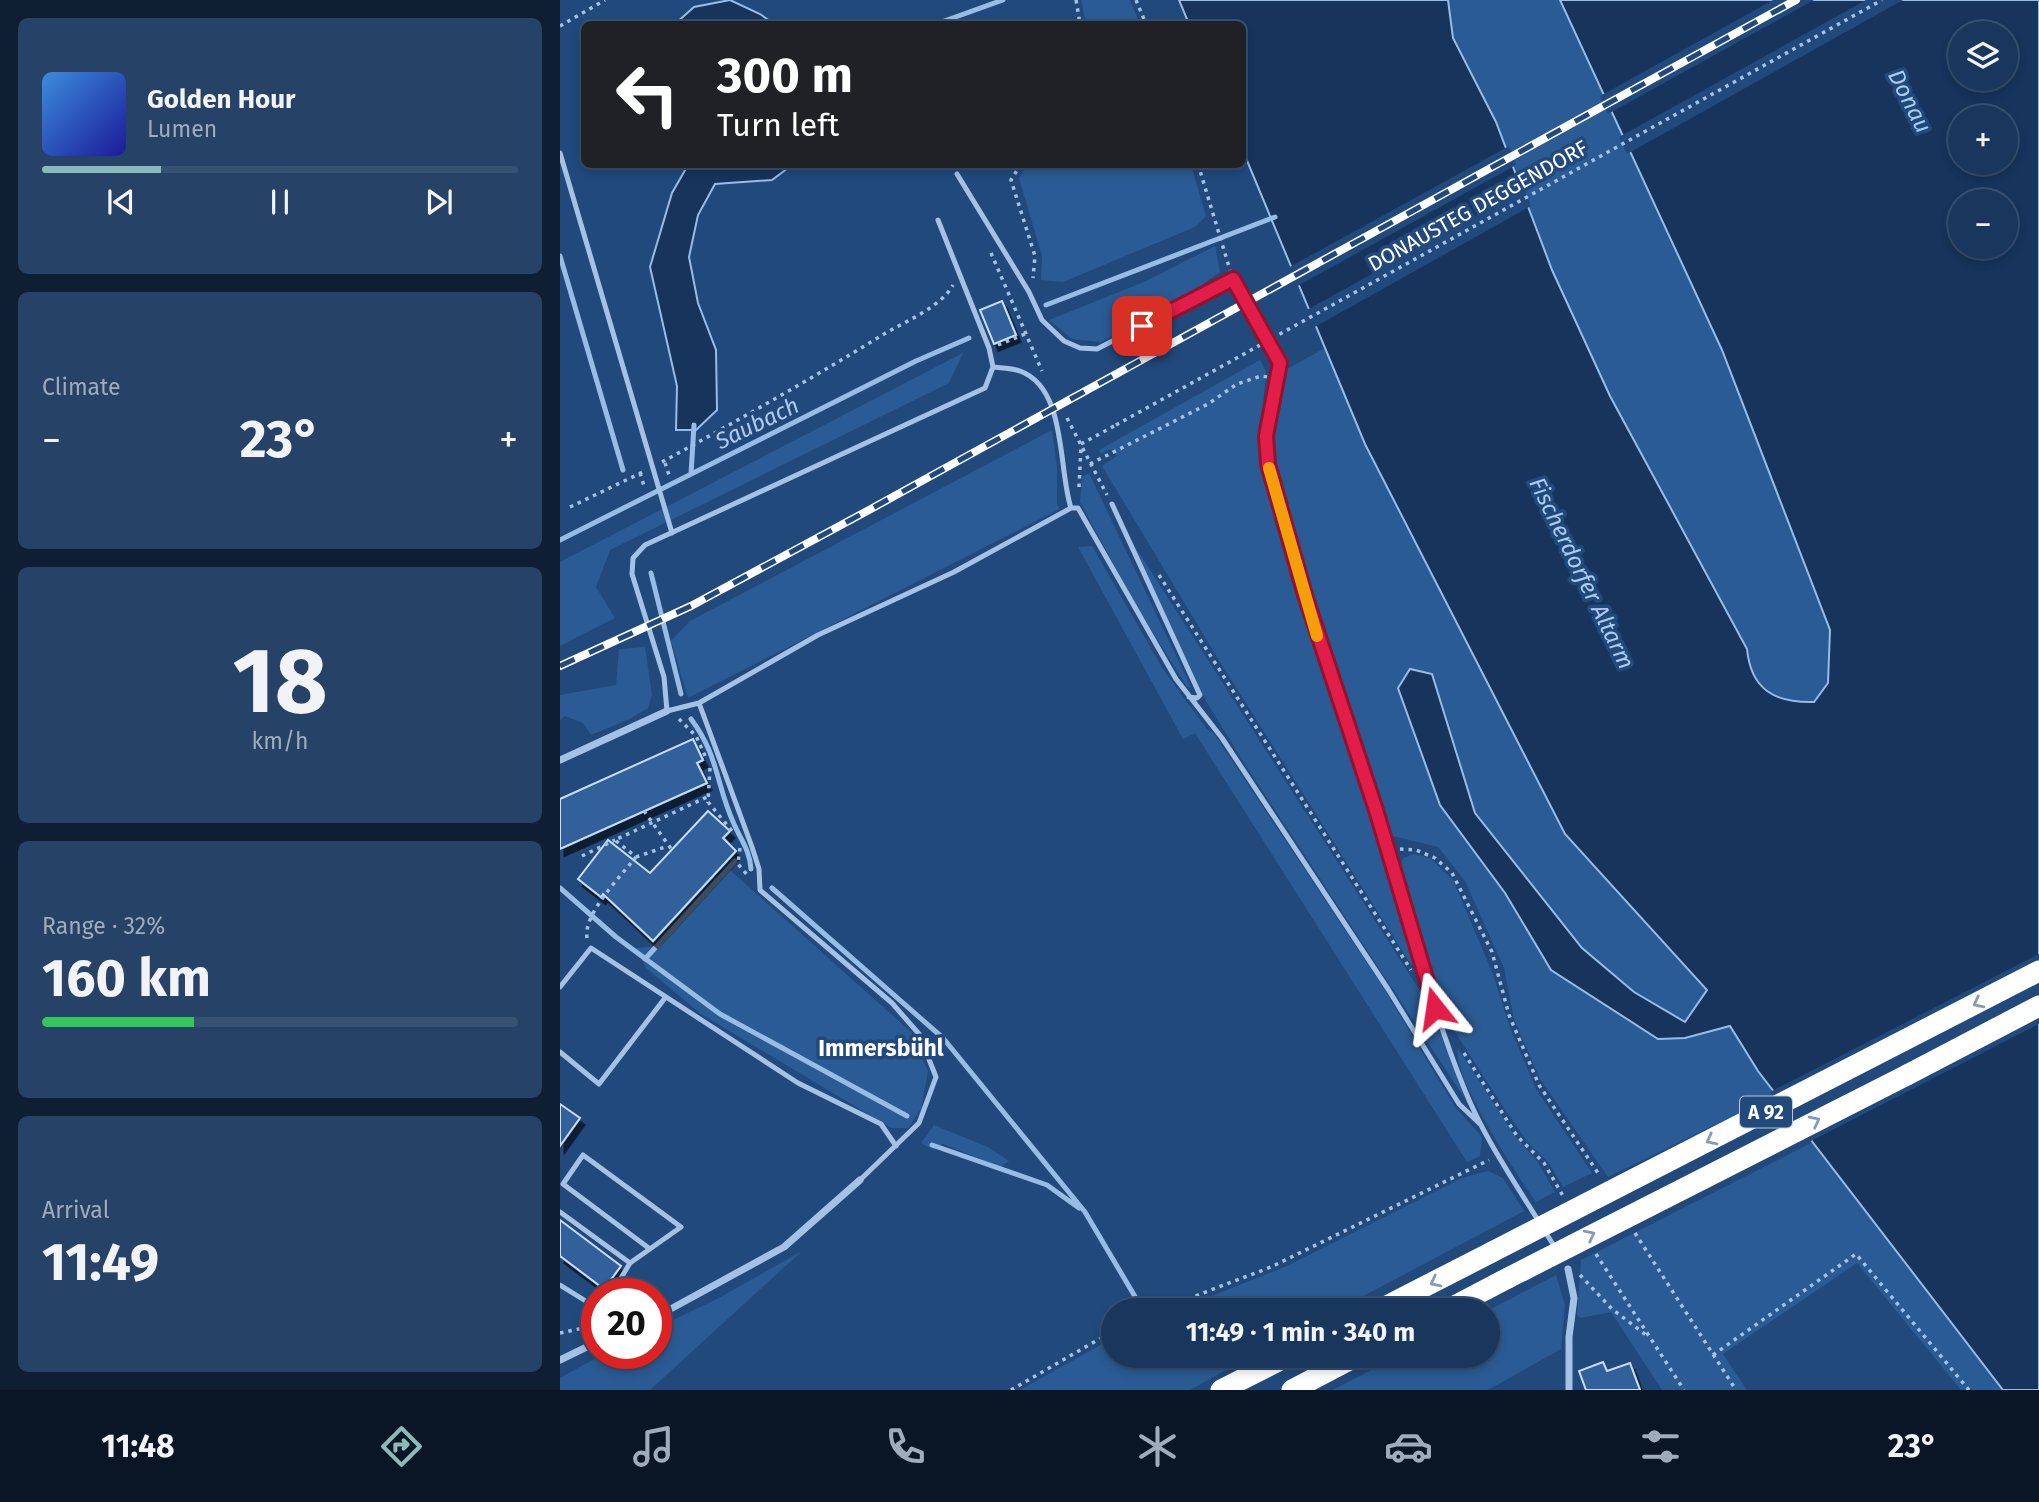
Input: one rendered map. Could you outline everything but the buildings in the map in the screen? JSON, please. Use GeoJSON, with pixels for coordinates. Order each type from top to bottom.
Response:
{"type":"FeatureCollection","features":[{"type":"Feature","properties":{"kind":"highway","name":"A 92"},"geometry":{"type":"LineString","coordinates":[[1402,1298],[2039,971]]}},
{"type":"Feature","properties":{"kind":"highway","name":"A 92"},"geometry":{"type":"LineString","coordinates":[[1470,1298],[2039,1006]]}},
{"type":"Feature","properties":{"kind":"highway"},"geometry":{"type":"LineString","coordinates":[[1222,1390],[1265,1368]]}},
{"type":"Feature","properties":{"kind":"highway"},"geometry":{"type":"LineString","coordinates":[[1292,1390],[1334,1368]]}},
{"type":"Feature","properties":{"kind":"street"},"geometry":{"type":"LineString","coordinates":[[560,760],[667,710]]}},
{"type":"Feature","properties":{"kind":"street"},"geometry":{"type":"LineString","coordinates":[[672,1308],[784,1247],[860,1180]]}},
{"type":"Feature","properties":{"kind":"street"},"geometry":{"type":"LineString","coordinates":[[1568,1269],[1574,1298],[1569,1337],[1569,1390]]}},
{"type":"Feature","properties":{"kind":"street"},"geometry":{"type":"LineString","coordinates":[[560,1360],[581,1350]]}},
{"type":"Feature","properties":{"kind":"lane"},"geometry":{"type":"LineString","coordinates":[[560,153],[672,533]]}},
{"type":"Feature","properties":{"kind":"lane"},"geometry":{"type":"LineString","coordinates":[[957,174],[1027,289],[1042,320],[1064,341],[1080,348],[1097,349],[1233,279],[1280,363],[1266,436],[1268,464],[1334,689],[1387,848],[1435,1008],[1464,1090],[1497,1156],[1568,1269]]}},
{"type":"Feature","properties":{"kind":"lane"},"geometry":{"type":"LineString","coordinates":[[938,220],[989,348],[993,367],[985,388],[645,545],[633,558],[632,574],[664,677],[667,710],[699,703],[818,635],[954,572],[1071,508],[1078,508],[1189,697],[1237,761],[1388,989],[1460,1104],[1483,1127]]}},
{"type":"Feature","properties":{"kind":"lane"},"geometry":{"type":"LineString","coordinates":[[993,367],[1021,371],[1047,395],[1059,432],[1063,485],[1071,508]]}},
{"type":"Feature","properties":{"kind":"lane"},"geometry":{"type":"LineString","coordinates":[[1112,504],[1200,695],[1197,698],[1189,697]]}},
{"type":"Feature","properties":{"kind":"lane"},"geometry":{"type":"LineString","coordinates":[[699,703],[752,847],[759,869],[760,890],[892,1003],[919,1034],[936,1077],[919,1122],[860,1180]]}},
{"type":"Feature","properties":{"kind":"lane"},"geometry":{"type":"LineString","coordinates":[[560,986],[591,948],[798,1083],[881,1124],[895,1146]]}},
{"type":"Feature","properties":{"kind":"lane"},"geometry":{"type":"LineString","coordinates":[[560,1052],[599,1084],[665,998]]}},
{"type":"Feature","properties":{"kind":"lane"},"geometry":{"type":"LineString","coordinates":[[622,1278],[631,1263],[681,1227],[583,1155],[562,1186],[650,1249]]}},
{"type":"Feature","properties":{"kind":"lane"},"geometry":{"type":"LineString","coordinates":[[560,1212],[631,1263]]}},
{"type":"Feature","properties":{"kind":"lane"},"geometry":{"type":"LineString","coordinates":[[560,1285],[581,1298]]}},
{"type":"Feature","properties":{"kind":"path"},"geometry":{"type":"LineString","coordinates":[[560,26],[605,0]]}},
{"type":"Feature","properties":{"kind":"path"},"geometry":{"type":"LineString","coordinates":[[1076,0],[1080,21]]}},
{"type":"Feature","properties":{"kind":"path"},"geometry":{"type":"LineString","coordinates":[[1136,0],[1145,21]]}},
{"type":"Feature","properties":{"kind":"path","name":"DONAUSTEG DEGGENDORF"},"geometry":{"type":"LineString","coordinates":[[1081,444],[1882,0]]}},
{"type":"Feature","properties":{"kind":"path"},"geometry":{"type":"LineString","coordinates":[[1018,168],[1011,180],[1035,257],[1033,278],[1027,289]]}},
{"type":"Feature","properties":{"kind":"path"},"geometry":{"type":"LineString","coordinates":[[1199,168],[1233,279]]}},
{"type":"Feature","properties":{"kind":"path"},"geometry":{"type":"LineString","coordinates":[[986,241],[1045,378]]}},
{"type":"Feature","properties":{"kind":"path"},"geometry":{"type":"LineString","coordinates":[[570,507],[653,467],[784,396],[948,294],[959,274]]}},
{"type":"Feature","properties":{"kind":"path"},"geometry":{"type":"LineString","coordinates":[[998,345],[1025,334]]}},
{"type":"Feature","properties":{"kind":"path"},"geometry":{"type":"LineString","coordinates":[[1090,464],[1208,404],[1237,384],[1261,376],[1277,379]]}},
{"type":"Feature","properties":{"kind":"path"},"geometry":{"type":"LineString","coordinates":[[1063,411],[1112,504]]}},
{"type":"Feature","properties":{"kind":"path"},"geometry":{"type":"LineString","coordinates":[[1079,476],[1081,444]]}},
{"type":"Feature","properties":{"kind":"path"},"geometry":{"type":"LineString","coordinates":[[664,461],[669,475]]}},
{"type":"Feature","properties":{"kind":"path"},"geometry":{"type":"LineString","coordinates":[[640,473],[644,486]]}},
{"type":"Feature","properties":{"kind":"path"},"geometry":{"type":"LineString","coordinates":[[1156,572],[1416,977]]}},
{"type":"Feature","properties":{"kind":"path"},"geometry":{"type":"LineString","coordinates":[[667,710],[696,736],[711,771],[708,802],[731,828],[741,849],[738,864],[760,890]]}},
{"type":"Feature","properties":{"kind":"path"},"geometry":{"type":"LineString","coordinates":[[582,856],[707,797]]}},
{"type":"Feature","properties":{"kind":"path"},"geometry":{"type":"LineString","coordinates":[[644,811],[672,850]]}},
{"type":"Feature","properties":{"kind":"path"},"geometry":{"type":"LineString","coordinates":[[615,840],[636,858]]}},
{"type":"Feature","properties":{"kind":"path"},"geometry":{"type":"LineString","coordinates":[[588,926],[595,912],[636,858],[668,846]]}},
{"type":"Feature","properties":{"kind":"path"},"geometry":{"type":"LineString","coordinates":[[1387,848],[1416,850],[1435,858],[1452,873],[1492,952],[1509,1015],[1539,1085],[1602,1179]]}},
{"type":"Feature","properties":{"kind":"path"},"geometry":{"type":"LineString","coordinates":[[1457,1043],[1517,1136],[1544,1163]]}},
{"type":"Feature","properties":{"kind":"path"},"geometry":{"type":"LineString","coordinates":[[1190,1298],[1271,1267],[1497,1156]]}},
{"type":"Feature","properties":{"kind":"path"},"geometry":{"type":"LineString","coordinates":[[1630,1225],[1736,1390]]}},
{"type":"Feature","properties":{"kind":"path"},"geometry":{"type":"LineString","coordinates":[[1713,1355],[1856,1254],[1969,1390]]}},
{"type":"Feature","properties":{"kind":"path"},"geometry":{"type":"LineString","coordinates":[[1602,1265],[1684,1390]]}},
{"type":"Feature","properties":{"kind":"path"},"geometry":{"type":"LineString","coordinates":[[1568,1269],[1585,1278],[1612,1309],[1650,1338]]}},
{"type":"Feature","properties":{"kind":"path"},"geometry":{"type":"LineString","coordinates":[[560,1333],[581,1328]]}},
{"type":"Feature","properties":{"kind":"path"},"geometry":{"type":"LineString","coordinates":[[1011,1390],[1101,1338]]}},
{"type":"Feature","properties":{"kind":"shaded area"},"geometry":{"type":"Polygon","coordinates":[[[1081,0],[1130,0],[1139,21],[1085,21],[1081,0]]]}},
{"type":"Feature","properties":{"kind":"shaded area"},"geometry":{"type":"Polygon","coordinates":[[[1448,0],[1560,0],[1722,350],[1830,630],[1828,683],[1814,702],[1800,702],[1777,696],[1767,691],[1754,675],[1747,649],[1610,396],[1552,270],[1496,122],[1453,38],[1448,0]]]}},
{"type":"Feature","properties":{"kind":"shaded area"},"geometry":{"type":"Polygon","coordinates":[[[1025,168],[1192,168],[1206,216],[1195,227],[1063,282],[1041,280],[1042,256],[1019,178],[1025,168]]]}},
{"type":"Feature","properties":{"kind":"shaded area"},"geometry":{"type":"Polygon","coordinates":[[[1215,246],[1220,272],[1174,305],[1101,342],[1072,339],[1049,320],[1144,282],[1215,246]]]}},
{"type":"Feature","properties":{"kind":"shaded area"},"geometry":{"type":"Polygon","coordinates":[[[1325,348],[1365,444],[1565,834],[1707,990],[1685,1022],[1634,992],[1582,948],[1475,813],[1433,675],[1398,689],[1440,805],[1505,893],[1551,970],[1685,1038],[1730,1026],[1776,1095],[1608,1177],[1540,1079],[1514,1019],[1504,968],[1465,881],[1438,847],[1393,836],[1323,642],[1273,480],[1272,432],[1287,369],[1325,348]]]}},
{"type":"Feature","properties":{"kind":"shaded area"},"geometry":{"type":"Polygon","coordinates":[[[963,353],[949,383],[610,550],[596,587],[615,618],[560,646],[560,562],[963,353]]]}},
{"type":"Feature","properties":{"kind":"shaded area"},"geometry":{"type":"Polygon","coordinates":[[[1260,360],[1266,372],[1259,453],[1312,637],[1366,798],[1416,966],[1410,963],[1220,662],[1102,466],[1117,456],[1110,449],[1101,454],[1099,450],[1260,360]]]}},
{"type":"Feature","properties":{"kind":"shaded area"},"geometry":{"type":"Polygon","coordinates":[[[1052,430],[1057,468],[1057,504],[1060,509],[688,698],[671,641],[690,621],[1052,430]]]}},
{"type":"Feature","properties":{"kind":"shaded area"},"geometry":{"type":"Polygon","coordinates":[[[1089,473],[1191,687],[1187,687],[1135,604],[1080,502],[1082,477],[1089,473]]]}},
{"type":"Feature","properties":{"kind":"shaded area"},"geometry":{"type":"Polygon","coordinates":[[[1092,546],[1163,669],[1206,728],[1214,734],[1383,987],[1455,1107],[1482,1137],[1480,1156],[1467,1162],[1195,733],[1183,739],[1078,547],[1092,546]]]}},
{"type":"Feature","properties":{"kind":"shaded area"},"geometry":{"type":"Polygon","coordinates":[[[1136,548],[1424,997],[1436,1021],[1465,1099],[1206,701],[1134,549],[1136,548]]]}},
{"type":"Feature","properties":{"kind":"shaded area"},"geometry":{"type":"Polygon","coordinates":[[[645,647],[652,695],[648,708],[630,719],[591,735],[583,723],[565,716],[560,720],[560,695],[616,685],[619,649],[645,647]]]}},
{"type":"Feature","properties":{"kind":"shaded area"},"geometry":{"type":"Polygon","coordinates":[[[1414,854],[1430,858],[1453,880],[1493,974],[1510,1028],[1536,1089],[1592,1173],[1563,1187],[1549,1163],[1529,1144],[1504,1108],[1448,1021],[1435,991],[1399,872],[1403,858],[1414,854]]]}},
{"type":"Feature","properties":{"kind":"shaded area"},"geometry":{"type":"Polygon","coordinates":[[[730,870],[911,1032],[928,1071],[921,1109],[908,1128],[891,1128],[701,1014],[646,968],[636,948],[661,946],[730,870]]]}},
{"type":"Feature","properties":{"kind":"shaded area"},"geometry":{"type":"Polygon","coordinates":[[[1458,1048],[1515,1136],[1537,1161],[1555,1192],[1536,1202],[1527,1189],[1474,1101],[1458,1061],[1458,1048]]]}},
{"type":"Feature","properties":{"kind":"shaded area"},"geometry":{"type":"Polygon","coordinates":[[[934,1125],[988,1147],[1009,1161],[1001,1167],[943,1144],[933,1150],[921,1143],[934,1125]]]}},
{"type":"Feature","properties":{"kind":"shaded area"},"geometry":{"type":"Polygon","coordinates":[[[1813,1142],[2003,1390],[1961,1390],[1857,1263],[1723,1354],[1747,1390],[1662,1390],[1611,1312],[1580,1318],[1577,1315],[1581,1260],[1813,1142]]]}},
{"type":"Feature","properties":{"kind":"shaded area"},"geometry":{"type":"Polygon","coordinates":[[[1488,1171],[1503,1178],[1524,1211],[1360,1298],[1207,1298],[1287,1266],[1462,1178],[1488,1171]]]}},
{"type":"Feature","properties":{"kind":"shaded area"},"geometry":{"type":"Polygon","coordinates":[[[802,1251],[650,1390],[560,1390],[560,1378],[581,1366],[581,1369],[672,1369],[672,1320],[717,1299],[802,1251]]]}},
{"type":"Feature","properties":{"kind":"shaded area"},"geometry":{"type":"Polygon","coordinates":[[[1556,1275],[1565,1305],[1561,1349],[1488,1390],[1333,1390],[1375,1368],[1500,1368],[1500,1304],[1556,1275]]]}},
{"type":"Feature","properties":{"kind":"shaded area"},"geometry":{"type":"Polygon","coordinates":[[[1101,1345],[1101,1368],[1229,1368],[1190,1390],[1020,1390],[1101,1345]]]}},
{"type":"Feature","properties":{"kind":"water"},"geometry":{"type":"Polygon","coordinates":[[[730,0],[770,21],[678,21],[694,7],[730,0]]]}},
{"type":"Feature","properties":{"kind":"water"},"geometry":{"type":"Polygon","coordinates":[[[1179,0],[1448,0],[1453,38],[1496,122],[1552,270],[1610,396],[1747,649],[1754,675],[1767,691],[1777,696],[1800,702],[1814,702],[1828,683],[1830,630],[1722,350],[1560,0],[2039,0],[2039,1390],[2003,1390],[1758,1071],[1730,1026],[1685,1038],[1658,1039],[1551,970],[1505,893],[1440,805],[1398,688],[1410,669],[1432,674],[1475,813],[1582,948],[1634,992],[1685,1022],[1707,990],[1565,834],[1365,444],[1246,158],[1246,21],[1188,21],[1179,0]]]}},
{"type":"Feature","properties":{"kind":"water"},"geometry":{"type":"Polygon","coordinates":[[[686,168],[788,168],[772,180],[715,184],[698,215],[689,257],[698,303],[716,350],[717,410],[696,430],[676,430],[677,386],[650,267],[672,193],[686,168]]]}},
{"type":"Feature","properties":{"kind":"pier"},"geometry":{"type":"Polygon","coordinates":[[[1773,0],[1814,0],[1608,114],[1600,96],[1773,0]]]}},
{"type":"Feature","properties":{"kind":"pier"},"geometry":{"type":"Polygon","coordinates":[[[1866,0],[1903,0],[1627,154],[1619,137],[1866,0]]]}},
{"type":"Feature","properties":{"kind":"pier"},"geometry":{"type":"Polygon","coordinates":[[[1509,146],[1516,165],[1296,287],[1288,268],[1509,146]]]}},
{"type":"Feature","properties":{"kind":"pier"},"geometry":{"type":"Polygon","coordinates":[[[1525,189],[1531,206],[1313,328],[1305,311],[1525,189]]]}},
{"type":"Feature","properties":{"kind":"pier"},"geometry":{"type":"Polygon","coordinates":[[[2039,954],[2039,1024],[1809,1142],[1770,1092],[2039,954]]]}},
{"type":"Feature","properties":{"kind":"waterway"},"geometry":{"type":"LineString","coordinates":[[944,21],[1003,0]]}},
{"type":"Feature","properties":{"kind":"waterway"},"geometry":{"type":"LineString","coordinates":[[1046,305],[1275,217]]}},
{"type":"Feature","properties":{"kind":"waterway"},"geometry":{"type":"LineString","coordinates":[[560,256],[623,470]]}},
{"type":"Feature","properties":{"kind":"waterway","name":"Saubach"},"geometry":{"type":"LineString","coordinates":[[560,540],[916,361],[969,338]]}},
{"type":"Feature","properties":{"kind":"waterway"},"geometry":{"type":"LineString","coordinates":[[691,474],[694,425]]}},
{"type":"Feature","properties":{"kind":"waterway"},"geometry":{"type":"LineString","coordinates":[[651,573],[681,694]]}},
{"type":"Feature","properties":{"kind":"waterway"},"geometry":{"type":"LineString","coordinates":[[691,719],[712,758],[728,810],[747,851],[751,869]]}},
{"type":"Feature","properties":{"kind":"waterway"},"geometry":{"type":"LineString","coordinates":[[645,959],[735,861]]}},
{"type":"Feature","properties":{"kind":"waterway"},"geometry":{"type":"LineString","coordinates":[[560,888],[616,937],[720,1014],[907,1116]]}},
{"type":"Feature","properties":{"kind":"waterway"},"geometry":{"type":"LineString","coordinates":[[772,888],[943,1038],[1085,1212],[1136,1298]]}},
{"type":"Feature","properties":{"kind":"waterway"},"geometry":{"type":"LineString","coordinates":[[932,1145],[1047,1185],[1079,1208]]}},
{"type":"Feature","properties":{"kind":"railway"},"geometry":{"type":"LineString","coordinates":[[560,666],[691,606],[1796,0]]}},
{"type":"Feature","properties":{"kind":"slow traffic"},"geometry":{"type":"LineString","coordinates":[[1269,468],[1317,636]]}},
{"type":"Feature","properties":{"kind":"district","name":"Immersbühl"},"geometry":{"type":"Point","coordinates":[881,1048]}},
{"type":"Feature","properties":{"kind":"route"},"geometry":{"type":"LineString","coordinates":[[1142,326],[1233,279],[1280,363],[1266,436],[1268,464],[1283,524],[1334,689],[1376,810],[1435,1008]]}},
{"type":"Feature","properties":{"kind":"water label","name":"Donau"},"geometry":{"type":"Point","coordinates":[1910,101]}},
{"type":"Feature","properties":{"kind":"water label","name":"Fischerdorfer Altarm"},"geometry":{"type":"Point","coordinates":[1582,573]}}]}
